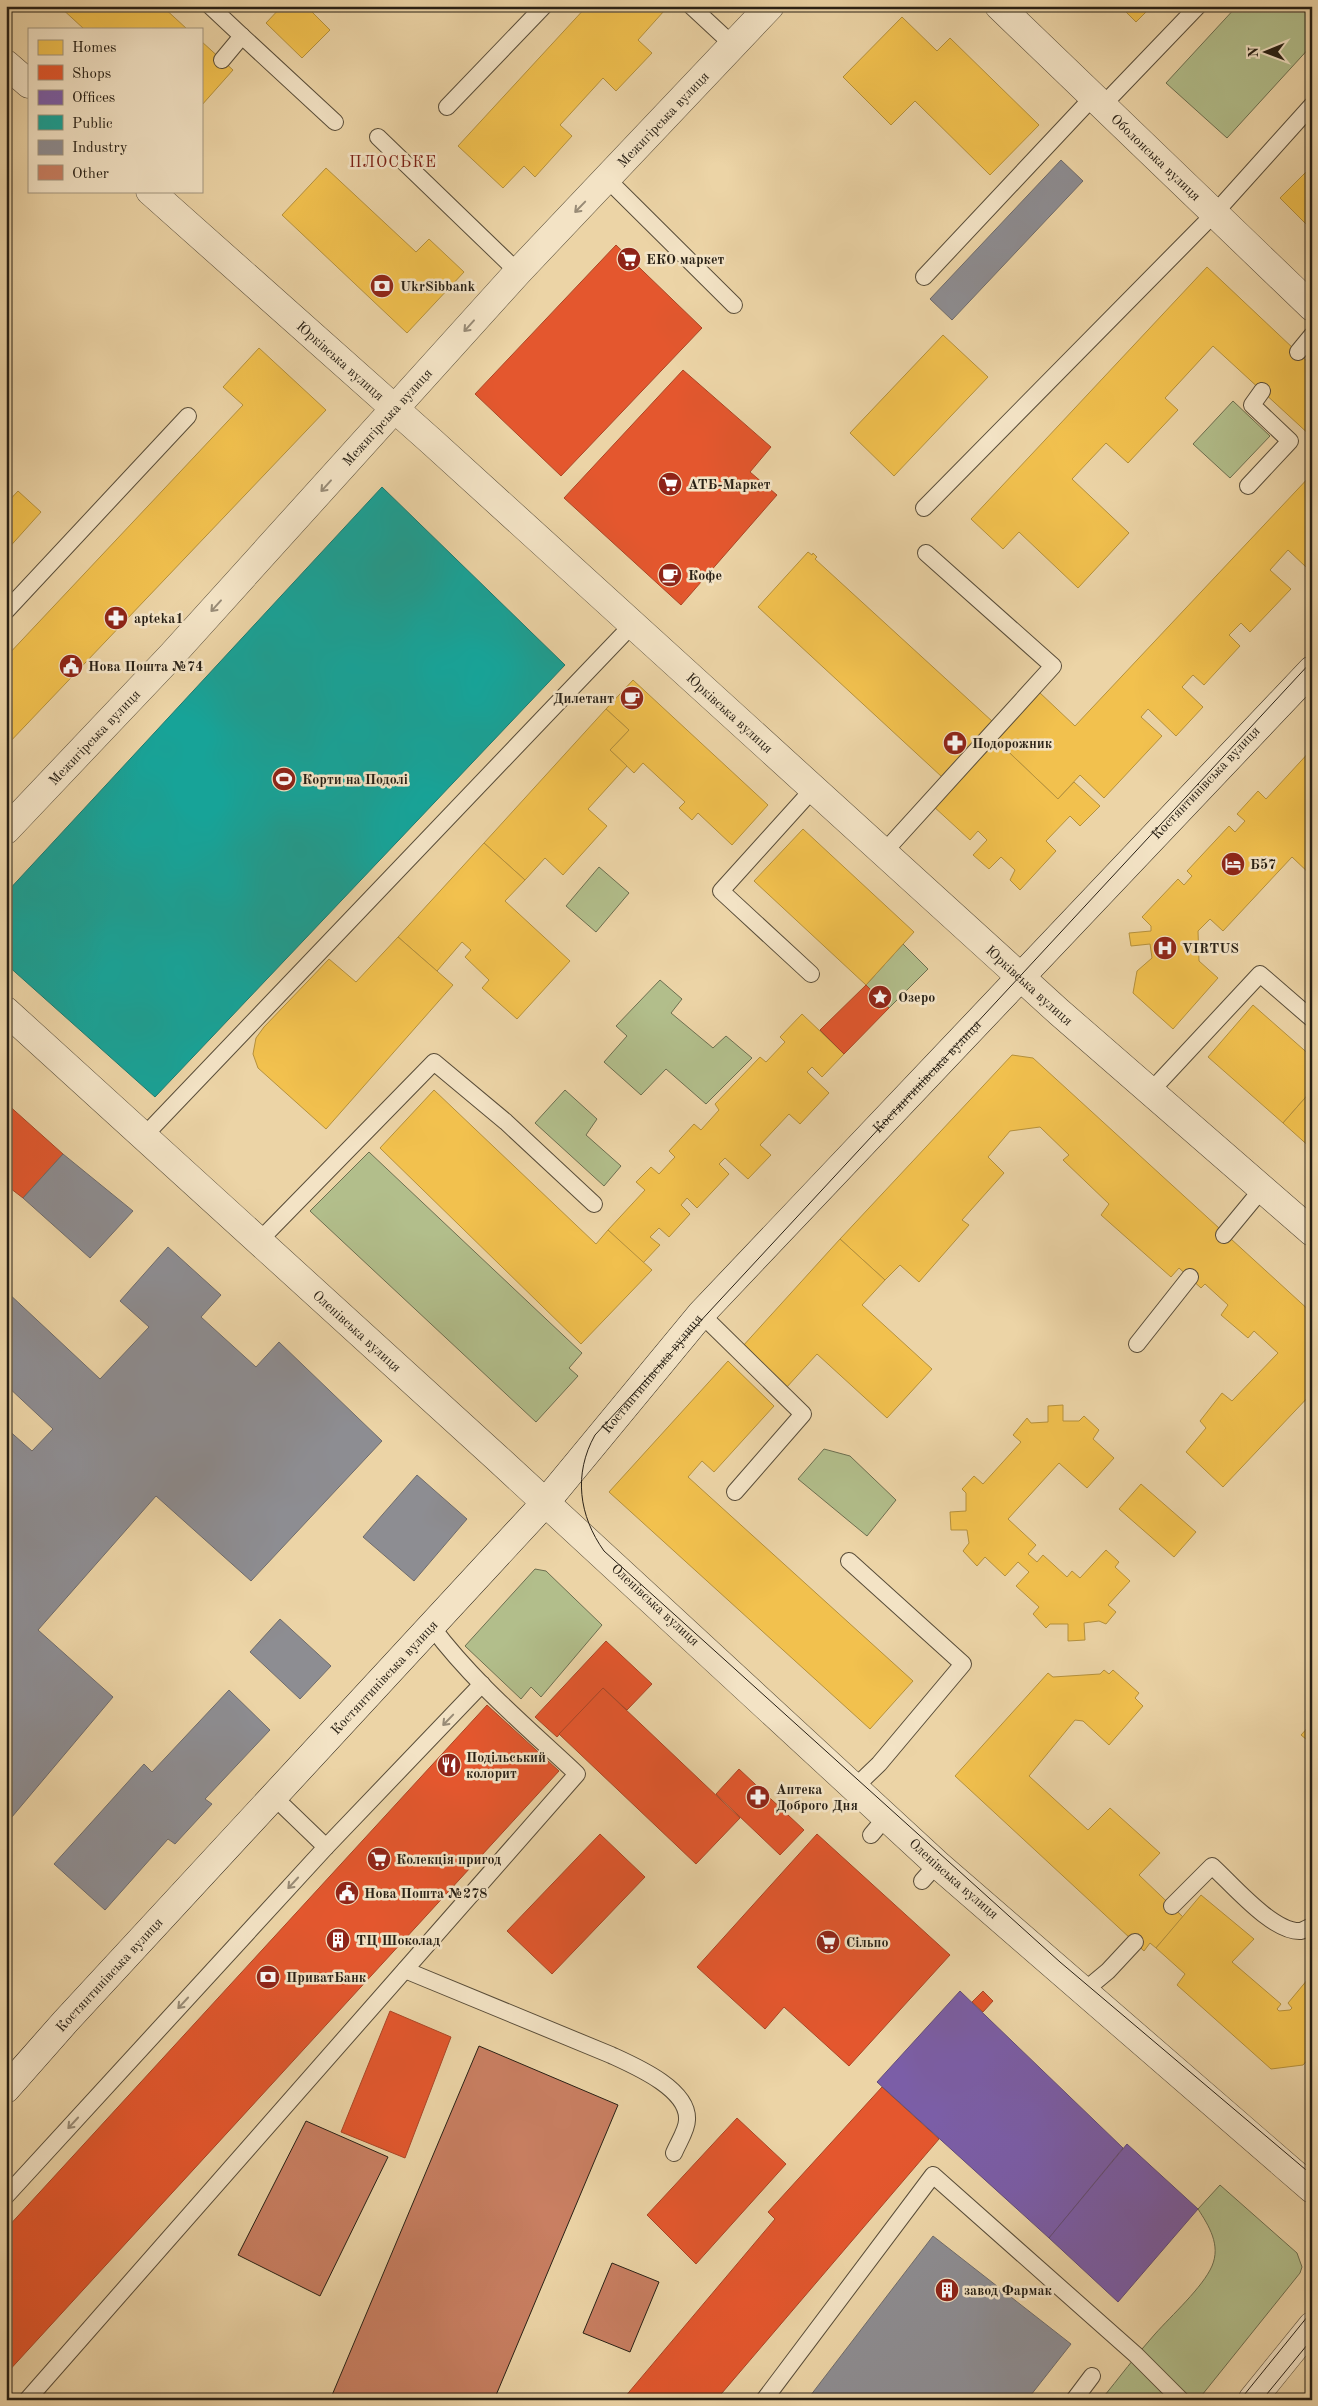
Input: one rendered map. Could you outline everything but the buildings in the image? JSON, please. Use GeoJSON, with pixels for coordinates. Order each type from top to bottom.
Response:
{"type":"FeatureCollection","features":[{"type":"Feature","properties":{"kind":"street","name":"Оболонська вулиця"},"geometry":{"type":"LineString","coordinates":[[999,6],[1312,307]]}},
{"type":"Feature","properties":{"kind":"street","name":"Межигірська вулиця"},"geometry":{"type":"LineString","coordinates":[[6,830],[172,655],[518,272],[769,7]]}},
{"type":"Feature","properties":{"kind":"street"},"geometry":{"type":"LineString","coordinates":[[6,64],[28,83]]}},
{"type":"Feature","properties":{"kind":"street","name":"Юрківська вулиця"},"geometry":{"type":"LineString","coordinates":[[151,192],[394,408],[1150,1092],[1312,1232]]}},
{"type":"Feature","properties":{"kind":"street","name":"Костянтинівська вулиця"},"geometry":{"type":"LineString","coordinates":[[6,2089],[273,1796],[432,1627],[545,1503],[701,1314],[1312,670]]}},
{"type":"Feature","properties":{"kind":"street","name":"Оленівська вулиця"},"geometry":{"type":"LineString","coordinates":[[6,1011],[854,1788],[878,1826],[929,1872],[1084,1991],[1312,2189]]}},
{"type":"Feature","properties":{"kind":"street"},"geometry":{"type":"LineString","coordinates":[[1252,2400],[1312,2326]]}},
{"type":"Feature","properties":{"kind":"lane"},"geometry":{"type":"LineString","coordinates":[[210,6],[335,122]]}},
{"type":"Feature","properties":{"kind":"lane"},"geometry":{"type":"LineString","coordinates":[[447,107],[544,6]]}},
{"type":"Feature","properties":{"kind":"lane"},"geometry":{"type":"LineString","coordinates":[[691,6],[733,45]]}},
{"type":"Feature","properties":{"kind":"lane"},"geometry":{"type":"LineString","coordinates":[[924,278],[1097,101],[1198,6]]}},
{"type":"Feature","properties":{"kind":"lane"},"geometry":{"type":"LineString","coordinates":[[222,60],[242,36]]}},
{"type":"Feature","properties":{"kind":"lane"},"geometry":{"type":"LineString","coordinates":[[924,508],[1214,214],[1312,105]]}},
{"type":"Feature","properties":{"kind":"lane"},"geometry":{"type":"LineString","coordinates":[[378,137],[518,272]]}},
{"type":"Feature","properties":{"kind":"lane"},"geometry":{"type":"LineString","coordinates":[[606,178],[734,305]]}},
{"type":"Feature","properties":{"kind":"lane"},"geometry":{"type":"LineString","coordinates":[[1298,352],[1312,335]]}},
{"type":"Feature","properties":{"kind":"lane"},"geometry":{"type":"LineString","coordinates":[[1248,486],[1290,441],[1252,405],[1262,391]]}},
{"type":"Feature","properties":{"kind":"lane"},"geometry":{"type":"LineString","coordinates":[[6,611],[188,416]]}},
{"type":"Feature","properties":{"kind":"lane"},"geometry":{"type":"LineString","coordinates":[[884,851],[1052,666],[926,553]]}},
{"type":"Feature","properties":{"kind":"lane"},"geometry":{"type":"LineString","coordinates":[[144,1136],[633,624]]}},
{"type":"Feature","properties":{"kind":"lane"},"geometry":{"type":"LineString","coordinates":[[811,974],[721,891],[814,788]]}},
{"type":"Feature","properties":{"kind":"lane"},"geometry":{"type":"LineString","coordinates":[[1150,1092],[1260,974],[1312,1019]]}},
{"type":"Feature","properties":{"kind":"lane"},"geometry":{"type":"LineString","coordinates":[[259,1241],[434,1062],[506,1122],[594,1204]]}},
{"type":"Feature","properties":{"kind":"lane"},"geometry":{"type":"LineString","coordinates":[[1224,1234],[1262,1189]]}},
{"type":"Feature","properties":{"kind":"lane"},"geometry":{"type":"LineString","coordinates":[[1136,1344],[1190,1277]]}},
{"type":"Feature","properties":{"kind":"lane"},"geometry":{"type":"LineString","coordinates":[[701,1314],[803,1414],[736,1492]]}},
{"type":"Feature","properties":{"kind":"lane"},"geometry":{"type":"LineString","coordinates":[[849,1561],[963,1664],[879,1764],[854,1788]]}},
{"type":"Feature","properties":{"kind":"lane"},"geometry":{"type":"LineString","coordinates":[[28,2400],[577,1774],[454,1656],[432,1627]]}},
{"type":"Feature","properties":{"kind":"lane"},"geometry":{"type":"LineString","coordinates":[[6,2196],[326,1847],[482,1684]]}},
{"type":"Feature","properties":{"kind":"lane"},"geometry":{"type":"LineString","coordinates":[[273,1796],[326,1847]]}},
{"type":"Feature","properties":{"kind":"lane"},"geometry":{"type":"LineString","coordinates":[[1172,1906],[1212,1866],[1268,1918],[1284,1927],[1301,1931],[1312,1926]]}},
{"type":"Feature","properties":{"kind":"lane"},"geometry":{"type":"LineString","coordinates":[[1084,1991],[1108,1971],[1135,1942]]}},
{"type":"Feature","properties":{"kind":"lane"},"geometry":{"type":"LineString","coordinates":[[405,1970],[611,2055],[638,2068],[664,2085],[676,2094],[687,2108],[687,2122],[674,2153]]}},
{"type":"Feature","properties":{"kind":"lane"},"geometry":{"type":"LineString","coordinates":[[764,2400],[933,2175],[1136,2356],[1181,2400]]}},
{"type":"Feature","properties":{"kind":"lane"},"geometry":{"type":"LineString","coordinates":[[1074,2400],[1092,2376]]}},
{"type":"Feature","properties":{"kind":"green space"},"geometry":{"type":"Polygon","coordinates":[[[1237,6],[1312,6],[1312,45],[1227,138],[1166,83],[1237,6]]]}},
{"type":"Feature","properties":{"kind":"green space"},"geometry":{"type":"Polygon","coordinates":[[[1233,401],[1270,436],[1230,478],[1193,444],[1233,401]]]}},
{"type":"Feature","properties":{"kind":"green space"},"geometry":{"type":"Polygon","coordinates":[[[599,867],[629,893],[596,932],[566,906],[599,867]]]}},
{"type":"Feature","properties":{"kind":"green space"},"geometry":{"type":"Polygon","coordinates":[[[903,944],[928,969],[889,1008],[866,985],[903,944]]]}},
{"type":"Feature","properties":{"kind":"green space"},"geometry":{"type":"Polygon","coordinates":[[[660,980],[682,999],[671,1013],[713,1048],[726,1036],[752,1058],[706,1104],[666,1069],[641,1095],[604,1062],[627,1036],[616,1026],[660,980]]]}},
{"type":"Feature","properties":{"kind":"green space"},"geometry":{"type":"Polygon","coordinates":[[[565,1090],[597,1119],[586,1135],[621,1166],[604,1186],[535,1123],[565,1090]]]}},
{"type":"Feature","properties":{"kind":"green space"},"geometry":{"type":"Polygon","coordinates":[[[369,1152],[582,1353],[569,1368],[578,1376],[536,1422],[310,1211],[369,1152]]]}},
{"type":"Feature","properties":{"kind":"green space"},"geometry":{"type":"Polygon","coordinates":[[[824,1449],[850,1456],[896,1500],[867,1536],[798,1479],[824,1449]]]}},
{"type":"Feature","properties":{"kind":"green space"},"geometry":{"type":"Polygon","coordinates":[[[535,1569],[546,1571],[602,1625],[541,1697],[531,1687],[521,1699],[465,1646],[535,1569]]]}},
{"type":"Feature","properties":{"kind":"green space"},"geometry":{"type":"Polygon","coordinates":[[[1220,2185],[1297,2253],[1302,2267],[1300,2273],[1198,2400],[1101,2400],[1141,2350],[1208,2274],[1214,2258],[1214,2243],[1210,2229],[1198,2209],[1220,2185]]]}},
{"type":"Feature","properties":{"kind":"tram line"},"geometry":{"type":"LineString","coordinates":[[1312,661],[595,1435],[588,1450],[582,1480],[584,1509],[589,1524],[604,1551],[1060,1962],[1312,2175]]}},
{"type":"Feature","properties":{"kind":"tram line"},"geometry":{"type":"LineString","coordinates":[[1240,2400],[1312,2311]]}},
{"type":"Feature","properties":{"kind":"tram line"},"geometry":{"type":"LineString","coordinates":[[1262,2400],[1312,2339]]}},
{"type":"Feature","properties":{"kind":"place","name":"ЕКО маркет"},"geometry":{"type":"Point","coordinates":[629,259]}},
{"type":"Feature","properties":{"kind":"place","name":"UkrSibbank"},"geometry":{"type":"Point","coordinates":[382,286]}},
{"type":"Feature","properties":{"kind":"place","name":"АТБ-Маркет"},"geometry":{"type":"Point","coordinates":[670,484]}},
{"type":"Feature","properties":{"kind":"place","name":"Кофе"},"geometry":{"type":"Point","coordinates":[670,575]}},
{"type":"Feature","properties":{"kind":"place","name":"apteka1"},"geometry":{"type":"Point","coordinates":[116,618]}},
{"type":"Feature","properties":{"kind":"place","name":"Нова Пошта №74"},"geometry":{"type":"Point","coordinates":[71,666]}},
{"type":"Feature","properties":{"kind":"place","name":"Дилетант"},"geometry":{"type":"Point","coordinates":[632,698]}},
{"type":"Feature","properties":{"kind":"place","name":"Подорожник"},"geometry":{"type":"Point","coordinates":[955,743]}},
{"type":"Feature","properties":{"kind":"place","name":"Корти на Подолі"},"geometry":{"type":"Point","coordinates":[284,779]}},
{"type":"Feature","properties":{"kind":"place","name":"Б57"},"geometry":{"type":"Point","coordinates":[1233,864]}},
{"type":"Feature","properties":{"kind":"place","name":"VIRTUS"},"geometry":{"type":"Point","coordinates":[1165,948]}},
{"type":"Feature","properties":{"kind":"place","name":"Озеро"},"geometry":{"type":"Point","coordinates":[880,997]}},
{"type":"Feature","properties":{"kind":"place","name":"Подільський колорит"},"geometry":{"type":"Point","coordinates":[449,1765]}},
{"type":"Feature","properties":{"kind":"place","name":"Аптека Доброго Дня"},"geometry":{"type":"Point","coordinates":[758,1797]}},
{"type":"Feature","properties":{"kind":"place","name":"Колекція пригод"},"geometry":{"type":"Point","coordinates":[379,1859]}},
{"type":"Feature","properties":{"kind":"place","name":"Нова Пошта №278"},"geometry":{"type":"Point","coordinates":[347,1893]}},
{"type":"Feature","properties":{"kind":"place","name":"ТЦ Шоколад"},"geometry":{"type":"Point","coordinates":[338,1940]}},
{"type":"Feature","properties":{"kind":"place","name":"Сільпо"},"geometry":{"type":"Point","coordinates":[828,1942]}},
{"type":"Feature","properties":{"kind":"place","name":"ПриватБанк"},"geometry":{"type":"Point","coordinates":[268,1977]}},
{"type":"Feature","properties":{"kind":"place","name":"завод Фармак"},"geometry":{"type":"Point","coordinates":[947,2290]}},
{"type":"Feature","properties":{"kind":"district","name":"ПЛОСЬКЕ"},"geometry":{"type":"Point","coordinates":[393,161]}}]}
